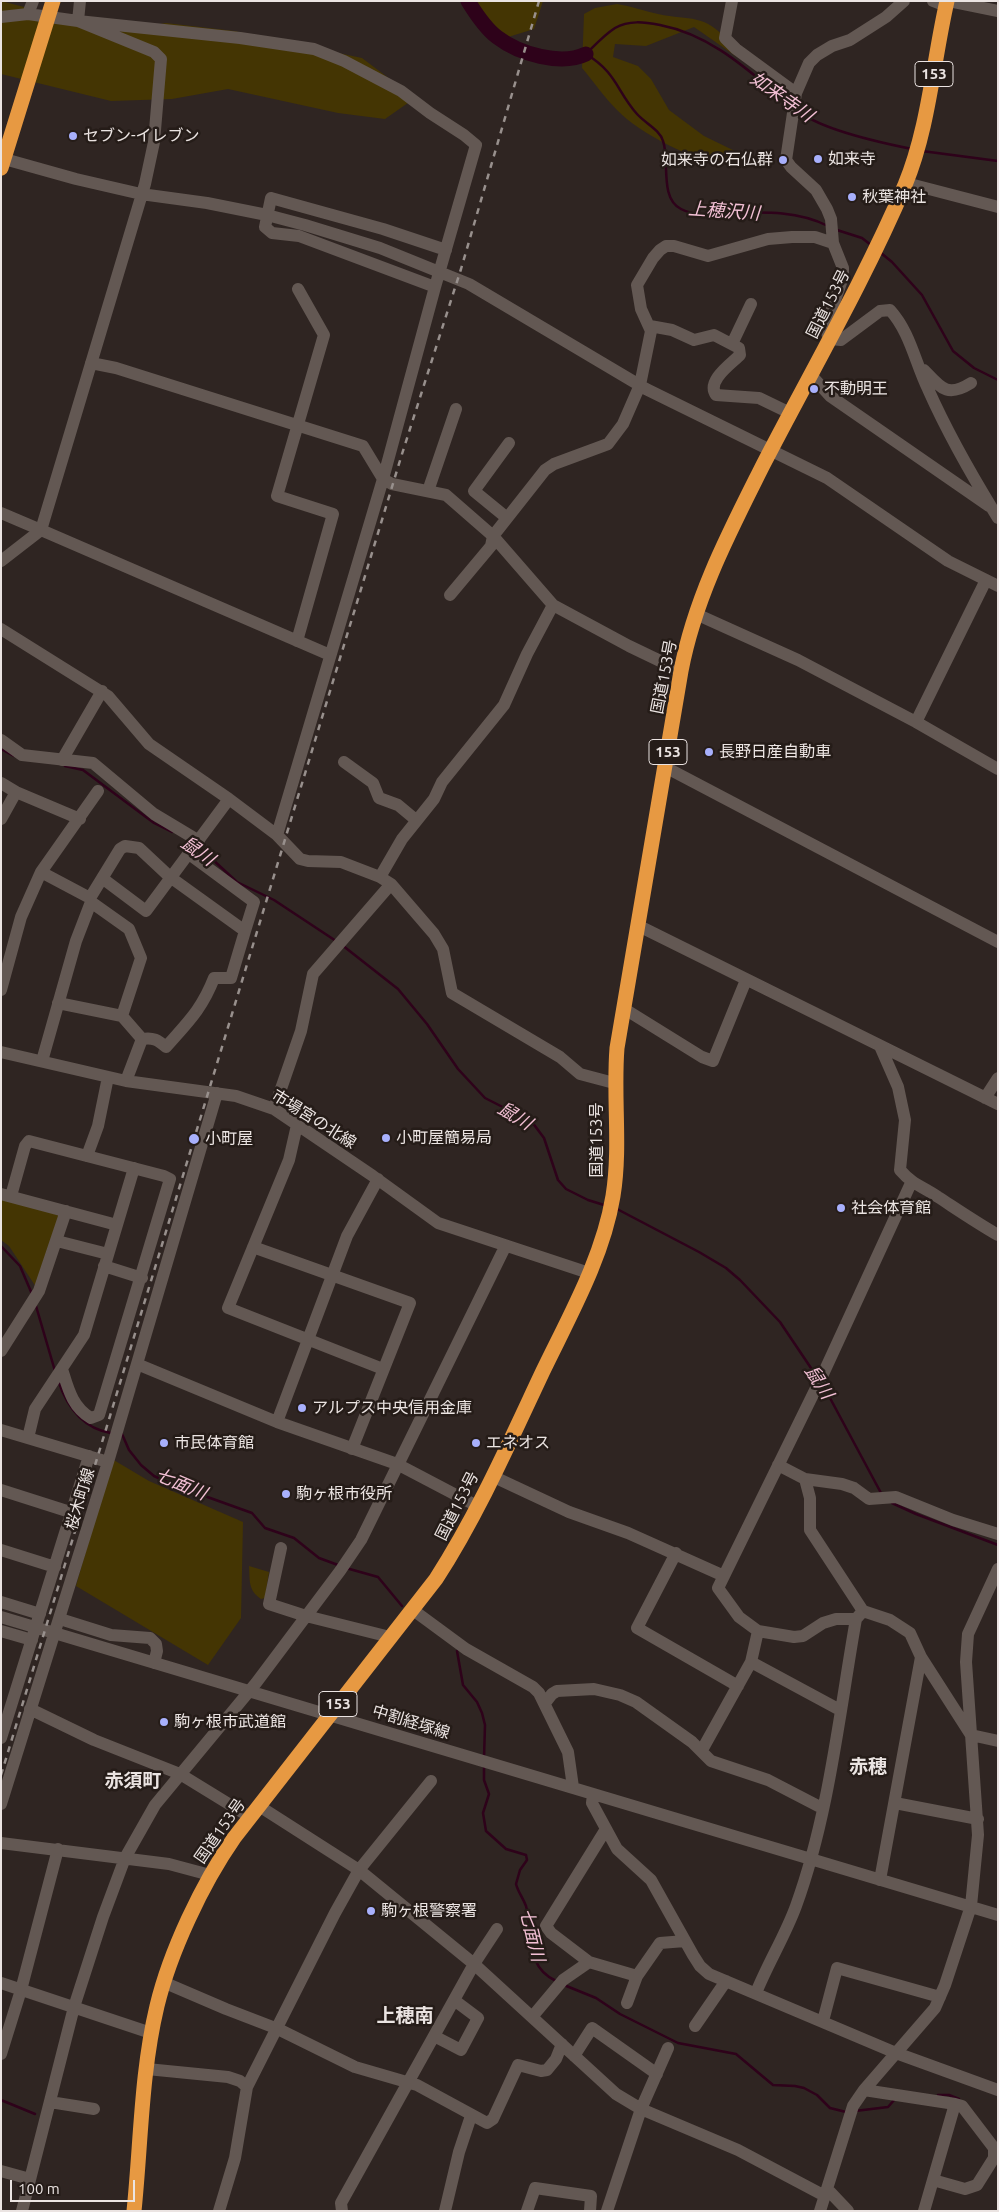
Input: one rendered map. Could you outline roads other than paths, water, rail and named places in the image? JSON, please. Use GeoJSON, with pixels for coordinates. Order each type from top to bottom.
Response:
{"type":"FeatureCollection","features":[{"type":"Feature","properties":{"kind":"highway"},"geometry":{"type":"LineString","coordinates":[[2,158],[48,1]]}},
{"type":"Feature","properties":{"kind":"highway"},"geometry":{"type":"LineString","coordinates":[[34,53],[53,1]]}},
{"type":"Feature","properties":{"kind":"highway","name":"国道153号"},"geometry":{"type":"LineString","coordinates":[[134,2211],[151,2033],[163,1982],[210,1875],[234,1838],[413,1610],[459,1544],[589,1273],[602,1241],[609,1216],[616,1173],[614,1083],[616,1048],[681,671],[696,614],[720,549],[866,268],[906,183],[916,151],[944,2]]}},
{"type":"Feature","properties":{"kind":"street"},"geometry":{"type":"LineString","coordinates":[[28,14],[34,1]]}},
{"type":"Feature","properties":{"kind":"street"},"geometry":{"type":"LineString","coordinates":[[78,21],[80,1]]}},
{"type":"Feature","properties":{"kind":"street"},"geometry":{"type":"LineString","coordinates":[[732,1],[725,38],[796,97]]}},
{"type":"Feature","properties":{"kind":"street"},"geometry":{"type":"LineString","coordinates":[[904,1],[886,17],[850,40],[832,46],[817,55],[809,63],[796,97],[786,155],[788,164],[816,190],[827,209],[831,222],[832,240],[843,268],[843,277],[825,329],[830,338],[842,340],[880,311],[890,310],[902,323],[920,370],[948,432],[995,513]]}},
{"type":"Feature","properties":{"kind":"street"},"geometry":{"type":"LineString","coordinates":[[944,2],[998,11]]}},
{"type":"Feature","properties":{"kind":"street"},"geometry":{"type":"LineString","coordinates":[[1,17],[28,14],[240,38],[314,49],[344,61],[401,92],[464,134],[476,145],[435,286],[383,479],[277,835]]}},
{"type":"Feature","properties":{"kind":"street"},"geometry":{"type":"LineString","coordinates":[[1,562],[41,530],[92,363],[141,194],[154,142],[161,59],[154,52],[78,21]]}},
{"type":"Feature","properties":{"kind":"street"},"geometry":{"type":"LineString","coordinates":[[2,158],[76,179],[141,194],[267,215],[342,235],[432,268],[469,284],[640,385],[827,478],[948,561],[992,583],[916,722]]}},
{"type":"Feature","properties":{"kind":"street"},"geometry":{"type":"LineString","coordinates":[[906,183],[998,207]]}},
{"type":"Feature","properties":{"kind":"street"},"geometry":{"type":"LineString","coordinates":[[435,286],[299,236],[272,233],[265,227],[271,198],[383,229],[446,250]]}},
{"type":"Feature","properties":{"kind":"street"},"geometry":{"type":"LineString","coordinates":[[450,596],[491,546],[493,536],[545,470],[554,464],[608,444],[623,424],[640,385],[651,331],[641,309],[637,285],[652,258],[666,246],[674,246],[708,256],[768,239],[815,237],[832,240]]}},
{"type":"Feature","properties":{"kind":"street"},"geometry":{"type":"LineString","coordinates":[[297,641],[333,514],[277,496],[296,425],[324,335],[298,289]]}},
{"type":"Feature","properties":{"kind":"street"},"geometry":{"type":"LineString","coordinates":[[732,344],[751,304]]}},
{"type":"Feature","properties":{"kind":"street"},"geometry":{"type":"LineString","coordinates":[[650,326],[672,330],[694,340],[714,335],[739,348],[740,355],[717,378],[714,384],[713,391],[716,395],[759,398],[790,413]]}},
{"type":"Feature","properties":{"kind":"street"},"geometry":{"type":"LineString","coordinates":[[92,363],[116,368],[363,446],[383,479],[392,484],[446,495],[493,536],[553,605],[629,646],[681,671]]}},
{"type":"Feature","properties":{"kind":"street"},"geometry":{"type":"LineString","coordinates":[[920,370],[924,370],[942,389],[960,390],[971,383]]}},
{"type":"Feature","properties":{"kind":"street"},"geometry":{"type":"LineString","coordinates":[[811,375],[830,396],[995,513]]}},
{"type":"Feature","properties":{"kind":"street"},"geometry":{"type":"LineString","coordinates":[[428,491],[456,409]]}},
{"type":"Feature","properties":{"kind":"street"},"geometry":{"type":"LineString","coordinates":[[508,518],[474,491],[509,443]]}},
{"type":"Feature","properties":{"kind":"street"},"geometry":{"type":"LineString","coordinates":[[1,513],[330,655]]}},
{"type":"Feature","properties":{"kind":"street"},"geometry":{"type":"LineString","coordinates":[[274,1109],[301,1031],[313,974],[340,944],[386,881],[402,839],[434,799],[442,782],[504,706],[527,654],[553,605]]}},
{"type":"Feature","properties":{"kind":"street"},"geometry":{"type":"LineString","coordinates":[[696,614],[798,660],[916,722],[998,769]]}},
{"type":"Feature","properties":{"kind":"street"},"geometry":{"type":"LineString","coordinates":[[1,629],[102,691],[149,744],[230,799],[277,835],[300,858],[308,861],[341,862],[386,881],[434,934],[443,949],[452,993],[553,1053],[580,1074],[614,1083]]}},
{"type":"Feature","properties":{"kind":"street"},"geometry":{"type":"LineString","coordinates":[[62,760],[102,691]]}},
{"type":"Feature","properties":{"kind":"street"},"geometry":{"type":"LineString","coordinates":[[1,740],[22,755],[93,763],[254,902],[231,978],[214,978],[205,1000],[192,1019],[166,1047],[158,1040],[142,1039]]}},
{"type":"Feature","properties":{"kind":"street"},"geometry":{"type":"LineString","coordinates":[[344,762],[373,783],[379,798],[398,805],[416,820]]}},
{"type":"Feature","properties":{"kind":"street"},"geometry":{"type":"LineString","coordinates":[[665,767],[998,942]]}},
{"type":"Feature","properties":{"kind":"street"},"geometry":{"type":"LineString","coordinates":[[1,783],[16,792],[80,819]]}},
{"type":"Feature","properties":{"kind":"street"},"geometry":{"type":"LineString","coordinates":[[1,990],[6,952],[42,872],[98,791]]}},
{"type":"Feature","properties":{"kind":"street"},"geometry":{"type":"LineString","coordinates":[[1,818],[16,792]]}},
{"type":"Feature","properties":{"kind":"street"},"geometry":{"type":"LineString","coordinates":[[102,878],[146,911],[230,799]]}},
{"type":"Feature","properties":{"kind":"street"},"geometry":{"type":"LineString","coordinates":[[42,1061],[76,941],[91,900],[120,849],[125,846],[139,848],[170,877],[245,931]]}},
{"type":"Feature","properties":{"kind":"street"},"geometry":{"type":"LineString","coordinates":[[42,872],[91,900],[129,929],[141,958],[122,1016]]}},
{"type":"Feature","properties":{"kind":"street"},"geometry":{"type":"LineString","coordinates":[[637,927],[643,928],[998,1104]]}},
{"type":"Feature","properties":{"kind":"street"},"geometry":{"type":"LineString","coordinates":[[623,1008],[702,1057],[713,1061],[746,980]]}},
{"type":"Feature","properties":{"kind":"street"},"geometry":{"type":"LineString","coordinates":[[58,1003],[122,1016],[142,1039]]}},
{"type":"Feature","properties":{"kind":"street"},"geometry":{"type":"LineString","coordinates":[[126,1081],[142,1039]]}},
{"type":"Feature","properties":{"kind":"street"},"geometry":{"type":"LineString","coordinates":[[880,1046],[898,1087],[905,1120],[900,1170],[911,1183],[936,1196],[962,1215],[998,1235]]}},
{"type":"Feature","properties":{"kind":"street","name":"市場宮の北線"},"geometry":{"type":"LineString","coordinates":[[1,1052],[126,1081],[236,1096],[274,1109],[378,1179],[438,1223],[505,1247],[589,1273]]}},
{"type":"Feature","properties":{"kind":"street"},"geometry":{"type":"LineString","coordinates":[[87,1156],[98,1126],[108,1077]]}},
{"type":"Feature","properties":{"kind":"street"},"geometry":{"type":"LineString","coordinates":[[985,1098],[998,1078]]}},
{"type":"Feature","properties":{"kind":"street","name":"桜木町線"},"geometry":{"type":"LineString","coordinates":[[1,1804],[108,1462],[218,1093]]}},
{"type":"Feature","properties":{"kind":"street"},"geometry":{"type":"LineString","coordinates":[[297,1125],[289,1160],[228,1308],[383,1370]]}},
{"type":"Feature","properties":{"kind":"street"},"geometry":{"type":"LineString","coordinates":[[58,1374],[77,1407],[90,1418],[99,1415],[142,1278],[170,1179],[29,1141],[25,1146],[6,1195],[118,1225]]}},
{"type":"Feature","properties":{"kind":"street"},"geometry":{"type":"LineString","coordinates":[[28,1438],[36,1409],[84,1335],[134,1168]]}},
{"type":"Feature","properties":{"kind":"street"},"geometry":{"type":"LineString","coordinates":[[277,1422],[347,1236],[378,1179]]}},
{"type":"Feature","properties":{"kind":"street"},"geometry":{"type":"LineString","coordinates":[[911,1183],[824,1372],[718,1588],[739,1617],[758,1630],[794,1637],[804,1636],[823,1623],[836,1619],[860,1615],[890,1620],[906,1629],[921,1657],[971,1735],[998,1741]]}},
{"type":"Feature","properties":{"kind":"street"},"geometry":{"type":"LineString","coordinates":[[1,1351],[37,1293],[57,1241],[66,1211]]}},
{"type":"Feature","properties":{"kind":"street"},"geometry":{"type":"LineString","coordinates":[[57,1241],[106,1260],[142,1278]]}},
{"type":"Feature","properties":{"kind":"street"},"geometry":{"type":"LineString","coordinates":[[253,1247],[410,1303],[352,1449]]}},
{"type":"Feature","properties":{"kind":"street"},"geometry":{"type":"LineString","coordinates":[[22,2211],[74,2008],[103,1917],[125,1858],[155,1805],[248,1692],[343,1567],[361,1540],[505,1247]]}},
{"type":"Feature","properties":{"kind":"street"},"geometry":{"type":"LineString","coordinates":[[137,1364],[277,1422],[397,1464],[478,1506]]}},
{"type":"Feature","properties":{"kind":"street"},"geometry":{"type":"LineString","coordinates":[[1,1430],[108,1462]]}},
{"type":"Feature","properties":{"kind":"street"},"geometry":{"type":"LineString","coordinates":[[1,1738],[5,1710],[40,1615],[70,1512],[89,1456]]}},
{"type":"Feature","properties":{"kind":"street"},"geometry":{"type":"LineString","coordinates":[[778,1465],[805,1480],[842,1484],[854,1488],[869,1499],[893,1498],[952,1520],[998,1534]]}},
{"type":"Feature","properties":{"kind":"street"},"geometry":{"type":"LineString","coordinates":[[492,1476],[569,1512],[628,1533],[724,1576]]}},
{"type":"Feature","properties":{"kind":"street"},"geometry":{"type":"LineString","coordinates":[[756,1993],[768,1964],[789,1923],[811,1858],[860,1615],[810,1530],[810,1498],[805,1480]]}},
{"type":"Feature","properties":{"kind":"street"},"geometry":{"type":"LineString","coordinates":[[1,1490],[70,1512]]}},
{"type":"Feature","properties":{"kind":"street"},"geometry":{"type":"LineString","coordinates":[[281,1548],[269,1604],[306,1616],[390,1638]]}},
{"type":"Feature","properties":{"kind":"street"},"geometry":{"type":"LineString","coordinates":[[1,1550],[55,1567]]}},
{"type":"Feature","properties":{"kind":"street"},"geometry":{"type":"LineString","coordinates":[[676,1553],[637,1628],[738,1686]]}},
{"type":"Feature","properties":{"kind":"street"},"geometry":{"type":"LineString","coordinates":[[820,2211],[823,2195],[853,2106],[864,2090],[935,2008],[954,1960],[971,1906],[978,1819],[966,1662],[968,1634],[998,1569]]}},
{"type":"Feature","properties":{"kind":"street"},"geometry":{"type":"LineString","coordinates":[[1,1602],[40,1615]]}},
{"type":"Feature","properties":{"kind":"street"},"geometry":{"type":"LineString","coordinates":[[413,1610],[466,1649],[540,1692],[568,1752],[573,1787]]}},
{"type":"Feature","properties":{"kind":"street","name":"中割経塚線"},"geometry":{"type":"LineString","coordinates":[[1,1616],[248,1692],[484,1760],[998,1915]]}},
{"type":"Feature","properties":{"kind":"street"},"geometry":{"type":"LineString","coordinates":[[59,1622],[112,1635],[150,1638],[156,1644],[157,1651],[154,1663]]}},
{"type":"Feature","properties":{"kind":"street"},"geometry":{"type":"LineString","coordinates":[[702,1750],[751,1662],[758,1630]]}},
{"type":"Feature","properties":{"kind":"street"},"geometry":{"type":"LineString","coordinates":[[1,1631],[32,1638]]}},
{"type":"Feature","properties":{"kind":"street"},"geometry":{"type":"LineString","coordinates":[[880,1880],[921,1657]]}},
{"type":"Feature","properties":{"kind":"street"},"geometry":{"type":"LineString","coordinates":[[751,1662],[840,1710]]}},
{"type":"Feature","properties":{"kind":"street"},"geometry":{"type":"LineString","coordinates":[[545,1703],[557,1691],[594,1689],[609,1691],[636,1702],[702,1750],[711,1761],[768,1780],[822,1808]]}},
{"type":"Feature","properties":{"kind":"street"},"geometry":{"type":"LineString","coordinates":[[30,1709],[94,1740],[180,1774],[255,1812],[359,1870],[474,1964],[616,2094],[641,2109],[738,2150],[823,2195]]}},
{"type":"Feature","properties":{"kind":"street"},"geometry":{"type":"LineString","coordinates":[[219,2211],[235,2158],[246,2088],[278,2029],[331,1920],[359,1870],[431,1781]]}},
{"type":"Feature","properties":{"kind":"street"},"geometry":{"type":"LineString","coordinates":[[593,1794],[592,1803],[617,1849],[651,1880],[700,1966],[709,1974],[896,2053],[998,2090]]}},
{"type":"Feature","properties":{"kind":"street"},"geometry":{"type":"LineString","coordinates":[[895,1803],[978,1819]]}},
{"type":"Feature","properties":{"kind":"street"},"geometry":{"type":"LineString","coordinates":[[606,1829],[546,1926],[551,1933],[589,1962],[637,1976]]}},
{"type":"Feature","properties":{"kind":"street"},"geometry":{"type":"LineString","coordinates":[[1,1843],[169,1864],[210,1875]]}},
{"type":"Feature","properties":{"kind":"street"},"geometry":{"type":"LineString","coordinates":[[2,2045],[21,1990],[58,1849]]}},
{"type":"Feature","properties":{"kind":"street"},"geometry":{"type":"LineString","coordinates":[[342,2211],[341,2203],[474,1964],[497,1929]]}},
{"type":"Feature","properties":{"kind":"street"},"geometry":{"type":"LineString","coordinates":[[627,2003],[637,1976],[660,1943],[685,1941]]}},
{"type":"Feature","properties":{"kind":"street"},"geometry":{"type":"LineString","coordinates":[[532,2017],[560,1984],[589,1962]]}},
{"type":"Feature","properties":{"kind":"street"},"geometry":{"type":"LineString","coordinates":[[823,2021],[837,1968],[940,1997]]}},
{"type":"Feature","properties":{"kind":"street"},"geometry":{"type":"LineString","coordinates":[[695,2026],[726,1981]]}},
{"type":"Feature","properties":{"kind":"street"},"geometry":{"type":"LineString","coordinates":[[163,1982],[278,2029],[355,2067],[417,2085],[483,2122],[491,2121],[518,2065],[541,2071],[547,2070],[556,2059],[562,2044]]}},
{"type":"Feature","properties":{"kind":"street"},"geometry":{"type":"LineString","coordinates":[[1,1984],[151,2033]]}},
{"type":"Feature","properties":{"kind":"street"},"geometry":{"type":"LineString","coordinates":[[434,2036],[461,2050],[478,2018],[454,2000]]}},
{"type":"Feature","properties":{"kind":"street"},"geometry":{"type":"LineString","coordinates":[[574,2056],[592,2028],[657,2074]]}},
{"type":"Feature","properties":{"kind":"street"},"geometry":{"type":"LineString","coordinates":[[607,2211],[641,2109],[668,2048]]}},
{"type":"Feature","properties":{"kind":"street"},"geometry":{"type":"LineString","coordinates":[[147,2069],[228,2077],[240,2081],[246,2088]]}},
{"type":"Feature","properties":{"kind":"street"},"geometry":{"type":"LineString","coordinates":[[864,2090],[962,2106],[994,2148],[994,2158],[977,2185],[964,2189],[933,2180]]}},
{"type":"Feature","properties":{"kind":"street"},"geometry":{"type":"LineString","coordinates":[[50,2102],[94,2109]]}},
{"type":"Feature","properties":{"kind":"street"},"geometry":{"type":"LineString","coordinates":[[924,2211],[955,2104]]}},
{"type":"Feature","properties":{"kind":"street"},"geometry":{"type":"LineString","coordinates":[[445,2211],[458,2152],[471,2116]]}},
{"type":"Feature","properties":{"kind":"street"},"geometry":{"type":"LineString","coordinates":[[1,2170],[30,2179]]}},
{"type":"Feature","properties":{"kind":"street"},"geometry":{"type":"LineString","coordinates":[[528,2211],[535,2188],[591,2196],[590,2211]]}},
{"type":"Feature","properties":{"kind":"street"},"geometry":{"type":"LineString","coordinates":[[823,2195],[830,2192],[848,2211]]}},
{"type":"Feature","properties":{"kind":"waterway","name":"上穂沢川"},"geometry":{"type":"LineString","coordinates":[[468,1],[478,16],[497,37],[517,49],[540,56],[565,59],[586,54]]}},
{"type":"Feature","properties":{"kind":"waterway","name":"上穂沢川"},"geometry":{"type":"LineString","coordinates":[[789,104],[744,67],[713,46],[679,30],[660,25],[637,22],[620,25],[607,34],[586,54],[604,68],[637,114],[656,130],[661,137],[665,149],[667,188],[674,204],[681,209],[687,212],[707,214],[782,213],[817,221],[828,226]]}},
{"type":"Feature","properties":{"kind":"waterway","name":"如来寺川"},"geometry":{"type":"LineString","coordinates":[[797,110],[820,124],[836,130],[912,149]]}},
{"type":"Feature","properties":{"kind":"waterway","name":"如来寺川"},"geometry":{"type":"LineString","coordinates":[[922,151],[998,161]]}},
{"type":"Feature","properties":{"kind":"waterway","name":"上穂沢川"},"geometry":{"type":"LineString","coordinates":[[837,230],[862,238],[871,245]]}},
{"type":"Feature","properties":{"kind":"waterway","name":"上穂沢川"},"geometry":{"type":"LineString","coordinates":[[881,253],[892,262],[922,295],[953,351],[974,368],[998,380]]}},
{"type":"Feature","properties":{"kind":"waterway","name":"鼠川"},"geometry":{"type":"LineString","coordinates":[[1,749],[14,756]]}},
{"type":"Feature","properties":{"kind":"waterway","name":"鼠川"},"geometry":{"type":"LineString","coordinates":[[65,766],[83,770],[154,823],[172,832]]}},
{"type":"Feature","properties":{"kind":"waterway","name":"鼠川"},"geometry":{"type":"LineString","coordinates":[[199,847],[237,882],[274,900],[336,941]]}},
{"type":"Feature","properties":{"kind":"waterway","name":"鼠川"},"geometry":{"type":"LineString","coordinates":[[342,945],[398,989],[427,1024],[458,1069],[485,1098],[532,1122],[544,1138],[558,1180],[566,1189],[588,1200],[604,1205]]}},
{"type":"Feature","properties":{"kind":"waterway","name":"鼠川"},"geometry":{"type":"LineString","coordinates":[[617,1209],[726,1268],[780,1322],[817,1377]]}},
{"type":"Feature","properties":{"kind":"waterway","name":"七面川"},"geometry":{"type":"LineString","coordinates":[[1,1246],[20,1266],[32,1294]]}},
{"type":"Feature","properties":{"kind":"waterway","name":"七面川"},"geometry":{"type":"LineString","coordinates":[[36,1306],[55,1371]]}},
{"type":"Feature","properties":{"kind":"waterway","name":"七面川"},"geometry":{"type":"LineString","coordinates":[[58,1380],[66,1399],[77,1415],[92,1426],[111,1433]]}},
{"type":"Feature","properties":{"kind":"waterway","name":"鼠川"},"geometry":{"type":"LineString","coordinates":[[823,1385],[881,1493]]}},
{"type":"Feature","properties":{"kind":"waterway","name":"七面川"},"geometry":{"type":"LineString","coordinates":[[122,1434],[129,1450],[141,1465],[154,1476],[252,1513],[265,1528],[294,1538],[319,1558],[338,1565]]}},
{"type":"Feature","properties":{"kind":"waterway","name":"鼠川"},"geometry":{"type":"LineString","coordinates":[[892,1503],[998,1545]]}},
{"type":"Feature","properties":{"kind":"waterway","name":"七面川"},"geometry":{"type":"LineString","coordinates":[[346,1568],[378,1577],[402,1606]]}},
{"type":"Feature","properties":{"kind":"waterway","name":"七面川"},"geometry":{"type":"LineString","coordinates":[[457,1651],[463,1685],[477,1702],[482,1713],[485,1725],[484,1758]]}},
{"type":"Feature","properties":{"kind":"waterway","name":"七面川"},"geometry":{"type":"LineString","coordinates":[[484,1766],[484,1780],[489,1794],[483,1813],[486,1831],[506,1849],[526,1855],[527,1860],[520,1870],[516,1884],[526,1906],[535,1958],[539,1967],[546,1975],[556,1981]]}},
{"type":"Feature","properties":{"kind":"waterway","name":"七面川"},"geometry":{"type":"LineString","coordinates":[[564,1985],[596,1998],[620,2014],[678,2043],[736,2054],[773,2085],[804,2088],[817,2095],[830,2108],[846,2112]]}},
{"type":"Feature","properties":{"kind":"waterway","name":"七面川"},"geometry":{"type":"LineString","coordinates":[[938,2095],[949,2095],[959,2099]]}},
{"type":"Feature","properties":{"kind":"waterway","name":"七面川"},"geometry":{"type":"LineString","coordinates":[[855,2111],[888,2107],[895,2099]]}},
{"type":"Feature","properties":{"kind":"waterway"},"geometry":{"type":"LineString","coordinates":[[1,2100],[35,2114]]}},
{"type":"Feature","properties":{"kind":"railway"},"geometry":{"type":"LineString","coordinates":[[1,1775],[402,454],[461,269],[539,1]]}},
{"type":"Feature","properties":{"kind":"place","name":"セブン-イレブン"},"geometry":{"type":"Point","coordinates":[73,136]}},
{"type":"Feature","properties":{"kind":"place","name":"如来寺"},"geometry":{"type":"Point","coordinates":[818,159]}},
{"type":"Feature","properties":{"kind":"place","name":"如来寺の石仏群"},"geometry":{"type":"Point","coordinates":[783,160]}},
{"type":"Feature","properties":{"kind":"place","name":"秋葉神社"},"geometry":{"type":"Point","coordinates":[852,197]}},
{"type":"Feature","properties":{"kind":"place","name":"不動明王"},"geometry":{"type":"Point","coordinates":[814,389]}},
{"type":"Feature","properties":{"kind":"place","name":"長野日産自動車"},"geometry":{"type":"Point","coordinates":[709,752]}},
{"type":"Feature","properties":{"kind":"place","name":"小町屋簡易局"},"geometry":{"type":"Point","coordinates":[386,1138]}},
{"type":"Feature","properties":{"kind":"place","name":"小町屋"},"geometry":{"type":"Point","coordinates":[194,1139]}},
{"type":"Feature","properties":{"kind":"place","name":"社会体育館"},"geometry":{"type":"Point","coordinates":[841,1208]}},
{"type":"Feature","properties":{"kind":"place","name":"アルプス中央信用金庫"},"geometry":{"type":"Point","coordinates":[302,1408]}},
{"type":"Feature","properties":{"kind":"place","name":"市民体育館"},"geometry":{"type":"Point","coordinates":[164,1443]}},
{"type":"Feature","properties":{"kind":"place","name":"エネオス"},"geometry":{"type":"Point","coordinates":[476,1443]}},
{"type":"Feature","properties":{"kind":"place","name":"駒ヶ根市役所"},"geometry":{"type":"Point","coordinates":[286,1494]}},
{"type":"Feature","properties":{"kind":"place","name":"駒ヶ根市武道館"},"geometry":{"type":"Point","coordinates":[164,1722]}},
{"type":"Feature","properties":{"kind":"place","name":"駒ヶ根警察署"},"geometry":{"type":"Point","coordinates":[371,1911]}},
{"type":"Feature","properties":{"kind":"district","name":"赤穂"},"geometry":{"type":"Point","coordinates":[868,1767]}},
{"type":"Feature","properties":{"kind":"district","name":"赤須町"},"geometry":{"type":"Point","coordinates":[133,1781]}},
{"type":"Feature","properties":{"kind":"district","name":"上穂南"},"geometry":{"type":"Point","coordinates":[405,2016]}}]}
